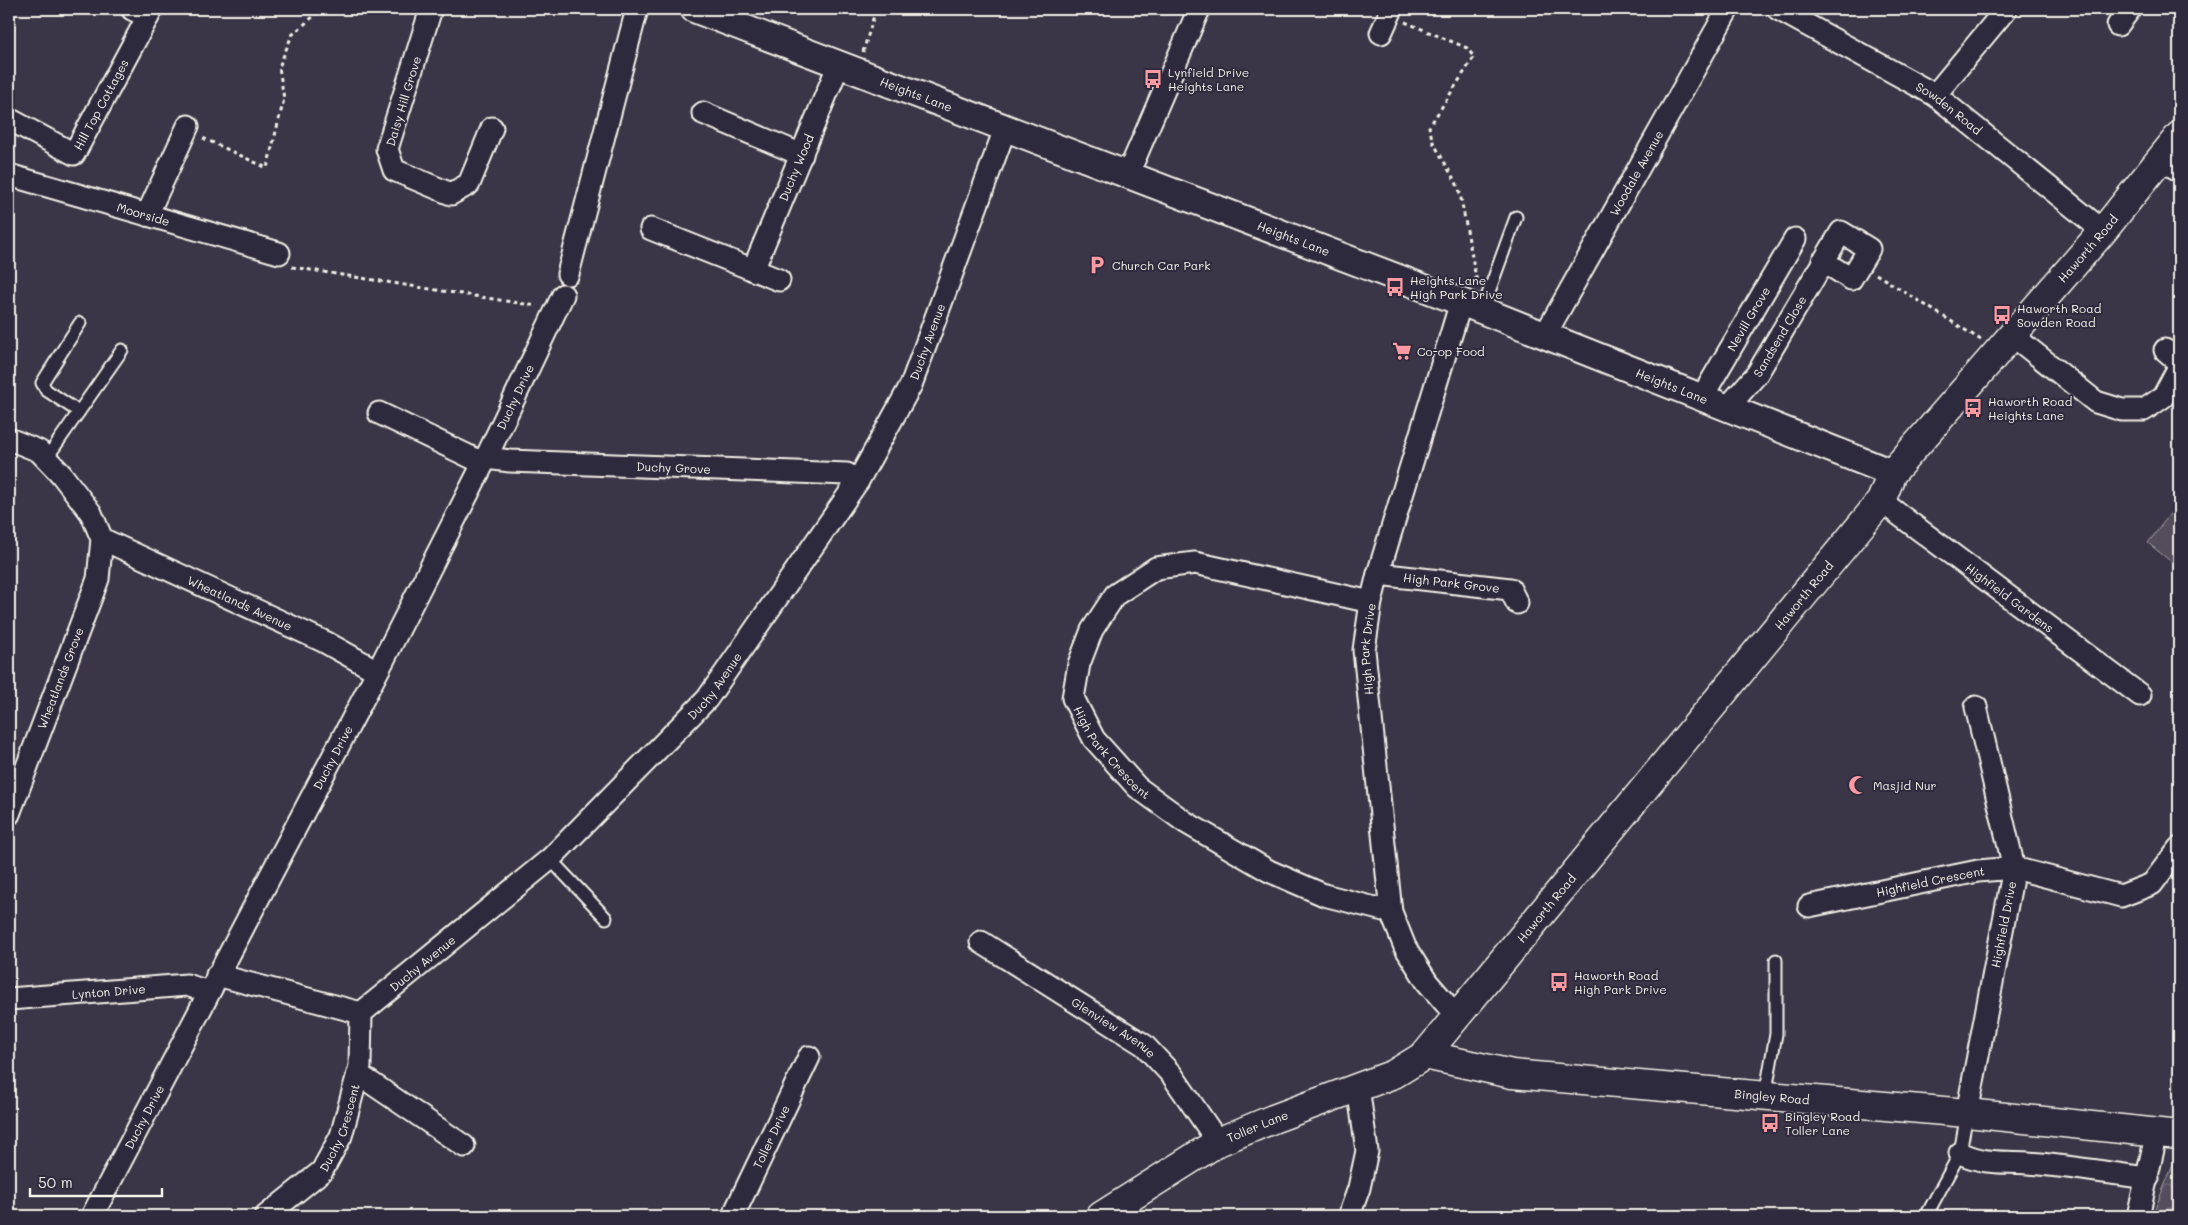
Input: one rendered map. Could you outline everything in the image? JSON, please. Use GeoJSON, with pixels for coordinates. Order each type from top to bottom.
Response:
{"type":"FeatureCollection","features":[{"type":"Feature","properties":{"kind":"main road","name":"Haworth Road"},"geometry":{"type":"LineString","coordinates":[[1425,1055],[1458,1018],[1880,501],[1892,473],[2103,231],[2168,170],[2179,136]]}},
{"type":"Feature","properties":{"kind":"main road","name":"Bingley Road"},"geometry":{"type":"LineString","coordinates":[[1425,1055],[1512,1074],[1967,1113],[2168,1133]]}},
{"type":"Feature","properties":{"kind":"main road","name":"Toller Lane"},"geometry":{"type":"LineString","coordinates":[[1101,1216],[1218,1142],[1273,1119],[1394,1074],[1425,1055]]}},
{"type":"Feature","properties":{"kind":"street","name":"Daisy Hill Grove"},"geometry":{"type":"LineString","coordinates":[[431,9],[387,149],[394,170],[451,194],[469,184],[492,128]]}},
{"type":"Feature","properties":{"kind":"street"},"geometry":{"type":"LineString","coordinates":[[568,274],[637,9]]}},
{"type":"Feature","properties":{"kind":"street","name":"Heights Lane"},"geometry":{"type":"LineString","coordinates":[[694,9],[1128,174],[1728,407],[1892,473]]}},
{"type":"Feature","properties":{"kind":"street"},"geometry":{"type":"LineString","coordinates":[[1128,174],[1199,9]]}},
{"type":"Feature","properties":{"kind":"street","name":"Woodale Avenue"},"geometry":{"type":"LineString","coordinates":[[1545,336],[1728,9]]}},
{"type":"Feature","properties":{"kind":"street","name":"Sowden Road"},"geometry":{"type":"LineString","coordinates":[[1778,9],[1935,95],[2103,231]]}},
{"type":"Feature","properties":{"kind":"street"},"geometry":{"type":"LineString","coordinates":[[1935,95],[2006,9]]}},
{"type":"Feature","properties":{"kind":"street","name":"Hill Top Cottages"},"geometry":{"type":"LineString","coordinates":[[9,119],[74,154],[144,11]]}},
{"type":"Feature","properties":{"kind":"street","name":"Duchy Wood"},"geometry":{"type":"LineString","coordinates":[[753,270],[802,155],[848,68]]}},
{"type":"Feature","properties":{"kind":"street"},"geometry":{"type":"LineString","coordinates":[[703,113],[802,155]]}},
{"type":"Feature","properties":{"kind":"street"},"geometry":{"type":"LineString","coordinates":[[147,215],[187,128]]}},
{"type":"Feature","properties":{"kind":"street","name":"Duchy Avenue"},"geometry":{"type":"LineString","coordinates":[[361,1013],[550,859],[707,699],[858,481],[911,385],[1005,128]]}},
{"type":"Feature","properties":{"kind":"street","name":"Moorside"},"geometry":{"type":"LineString","coordinates":[[9,175],[279,253]]}},
{"type":"Feature","properties":{"kind":"street"},"geometry":{"type":"LineString","coordinates":[[651,229],[779,280]]}},
{"type":"Feature","properties":{"kind":"street","name":"Sandsend Close"},"geometry":{"type":"LineString","coordinates":[[1728,407],[1758,374],[1841,232],[1870,249],[1860,264]]}},
{"type":"Feature","properties":{"kind":"street","name":"Nevill Grove"},"geometry":{"type":"LineString","coordinates":[[1702,398],[1795,239]]}},
{"type":"Feature","properties":{"kind":"street"},"geometry":{"type":"LineString","coordinates":[[1823,261],[1851,279],[1860,264]]}},
{"type":"Feature","properties":{"kind":"street","name":"Duchy Drive"},"geometry":{"type":"LineString","coordinates":[[92,1216],[377,671],[484,460],[559,302]]}},
{"type":"Feature","properties":{"kind":"street","name":"High Park Drive"},"geometry":{"type":"LineString","coordinates":[[1458,1018],[1427,982],[1405,948],[1391,912],[1364,650],[1371,602],[1378,574],[1471,307]]}},
{"type":"Feature","properties":{"kind":"street"},"geometry":{"type":"LineString","coordinates":[[2005,343],[2096,402],[2122,410],[2144,410],[2163,397],[2179,367]]}},
{"type":"Feature","properties":{"kind":"street","name":"Duchy Grove"},"geometry":{"type":"LineString","coordinates":[[379,412],[484,460],[847,474],[858,481]]}},
{"type":"Feature","properties":{"kind":"street"},"geometry":{"type":"LineString","coordinates":[[9,439],[39,451],[61,474],[91,513],[102,539]]}},
{"type":"Feature","properties":{"kind":"street","name":"Highfield Gardens"},"geometry":{"type":"LineString","coordinates":[[1880,501],[2140,695]]}},
{"type":"Feature","properties":{"kind":"street","name":"Wheatlands Avenue"},"geometry":{"type":"LineString","coordinates":[[102,539],[325,642],[377,671]]}},
{"type":"Feature","properties":{"kind":"street","name":"Wheatlands Grove"},"geometry":{"type":"LineString","coordinates":[[9,814],[98,579],[102,539]]}},
{"type":"Feature","properties":{"kind":"street","name":"High Park Crescent"},"geometry":{"type":"LineString","coordinates":[[1371,602],[1195,563],[1156,568],[1115,595],[1092,630],[1079,664],[1074,698],[1094,739],[1137,787],[1185,822],[1269,871],[1324,895],[1391,912]]}},
{"type":"Feature","properties":{"kind":"street","name":"High Park Grove"},"geometry":{"type":"LineString","coordinates":[[1378,574],[1510,589],[1517,603]]}},
{"type":"Feature","properties":{"kind":"street","name":"Highfield Drive"},"geometry":{"type":"LineString","coordinates":[[1967,1113],[2014,868],[1976,706]]}},
{"type":"Feature","properties":{"kind":"street","name":"Highfield Crescent"},"geometry":{"type":"LineString","coordinates":[[1809,906],[1978,871],[2014,868],[2121,896],[2152,884],[2179,848]]}},
{"type":"Feature","properties":{"kind":"street","name":"Glenview Avenue"},"geometry":{"type":"LineString","coordinates":[[980,942],[1144,1045],[1172,1075],[1218,1142]]}},
{"type":"Feature","properties":{"kind":"street"},"geometry":{"type":"LineString","coordinates":[[213,984],[361,1013]]}},
{"type":"Feature","properties":{"kind":"street","name":"Lynton Drive"},"geometry":{"type":"LineString","coordinates":[[14,995],[213,984]]}},
{"type":"Feature","properties":{"kind":"street","name":"Duchy Crescent"},"geometry":{"type":"LineString","coordinates":[[266,1216],[322,1171],[341,1136],[358,1074],[361,1013]]}},
{"type":"Feature","properties":{"kind":"street","name":"Toller Drive"},"geometry":{"type":"LineString","coordinates":[[733,1216],[809,1057]]}},
{"type":"Feature","properties":{"kind":"street"},"geometry":{"type":"LineString","coordinates":[[358,1074],[464,1146]]}},
{"type":"Feature","properties":{"kind":"street"},"geometry":{"type":"LineString","coordinates":[[1349,1216],[1359,1188],[1367,1151],[1358,1087]]}},
{"type":"Feature","properties":{"kind":"street"},"geometry":{"type":"LineString","coordinates":[[2138,1216],[2148,1178],[2168,1133]]}},
{"type":"Feature","properties":{"kind":"street"},"geometry":{"type":"LineString","coordinates":[[1960,1152],[1978,1160],[1993,1163],[2028,1163],[2148,1178]]}},
{"type":"Feature","properties":{"kind":"lane"},"geometry":{"type":"LineString","coordinates":[[1471,307],[1516,218]]}},
{"type":"Feature","properties":{"kind":"lane"},"geometry":{"type":"LineString","coordinates":[[79,412],[46,390],[42,382],[80,323]]}},
{"type":"Feature","properties":{"kind":"lane"},"geometry":{"type":"LineString","coordinates":[[46,459],[122,350]]}},
{"type":"Feature","properties":{"kind":"lane"},"geometry":{"type":"LineString","coordinates":[[550,859],[606,918]]}},
{"type":"Feature","properties":{"kind":"lane"},"geometry":{"type":"LineString","coordinates":[[1765,1096],[1776,1034],[1776,960]]}},
{"type":"Feature","properties":{"kind":"lane"},"geometry":{"type":"LineString","coordinates":[[1926,1216],[1960,1152],[1967,1113]]}},
{"type":"Feature","properties":{"kind":"path"},"geometry":{"type":"LineString","coordinates":[[308,9],[316,14]]}},
{"type":"Feature","properties":{"kind":"path"},"geometry":{"type":"LineString","coordinates":[[187,128],[267,168],[284,99],[279,67],[292,35],[322,9]]}},
{"type":"Feature","properties":{"kind":"path"},"geometry":{"type":"LineString","coordinates":[[848,68],[876,9]]}},
{"type":"Feature","properties":{"kind":"path"},"geometry":{"type":"LineString","coordinates":[[1387,19],[1467,48],[1474,57],[1430,127],[1433,142],[1459,188],[1471,307]]}},
{"type":"Feature","properties":{"kind":"path"},"geometry":{"type":"LineString","coordinates":[[279,253],[285,266],[559,302]]}},
{"type":"Feature","properties":{"kind":"path"},"geometry":{"type":"LineString","coordinates":[[1860,264],[2005,343]]}},
{"type":"Feature","properties":{"kind":"green space"},"geometry":{"type":"Polygon","coordinates":[[[2179,502],[2179,568],[2148,543],[2179,502]]]}},
{"type":"Feature","properties":{"kind":"green space"},"geometry":{"type":"Polygon","coordinates":[[[2179,1150],[2179,1216],[2152,1216],[2179,1150]]]}},
{"type":"Feature","properties":{"kind":"place","name":"Lynfield Drive Heights Lane"},"geometry":{"type":"Point","coordinates":[1153,79]}},
{"type":"Feature","properties":{"kind":"place","name":"Church Car Park"},"geometry":{"type":"Point","coordinates":[1097,265]}},
{"type":"Feature","properties":{"kind":"place","name":"Heights Lane High Park Drive"},"geometry":{"type":"Point","coordinates":[1395,287]}},
{"type":"Feature","properties":{"kind":"place","name":"Haworth Road Sowden Road"},"geometry":{"type":"Point","coordinates":[2002,315]}},
{"type":"Feature","properties":{"kind":"place","name":"Co-op Food"},"geometry":{"type":"Point","coordinates":[1402,351]}},
{"type":"Feature","properties":{"kind":"place","name":"Haworth Road Heights Lane"},"geometry":{"type":"Point","coordinates":[1973,408]}},
{"type":"Feature","properties":{"kind":"place","name":"Masjid Nur"},"geometry":{"type":"Point","coordinates":[1858,785]}},
{"type":"Feature","properties":{"kind":"place","name":"Haworth Road High Park Drive"},"geometry":{"type":"Point","coordinates":[1559,982]}},
{"type":"Feature","properties":{"kind":"place","name":"Bingley Road Toller Lane"},"geometry":{"type":"Point","coordinates":[1770,1123]}}]}
